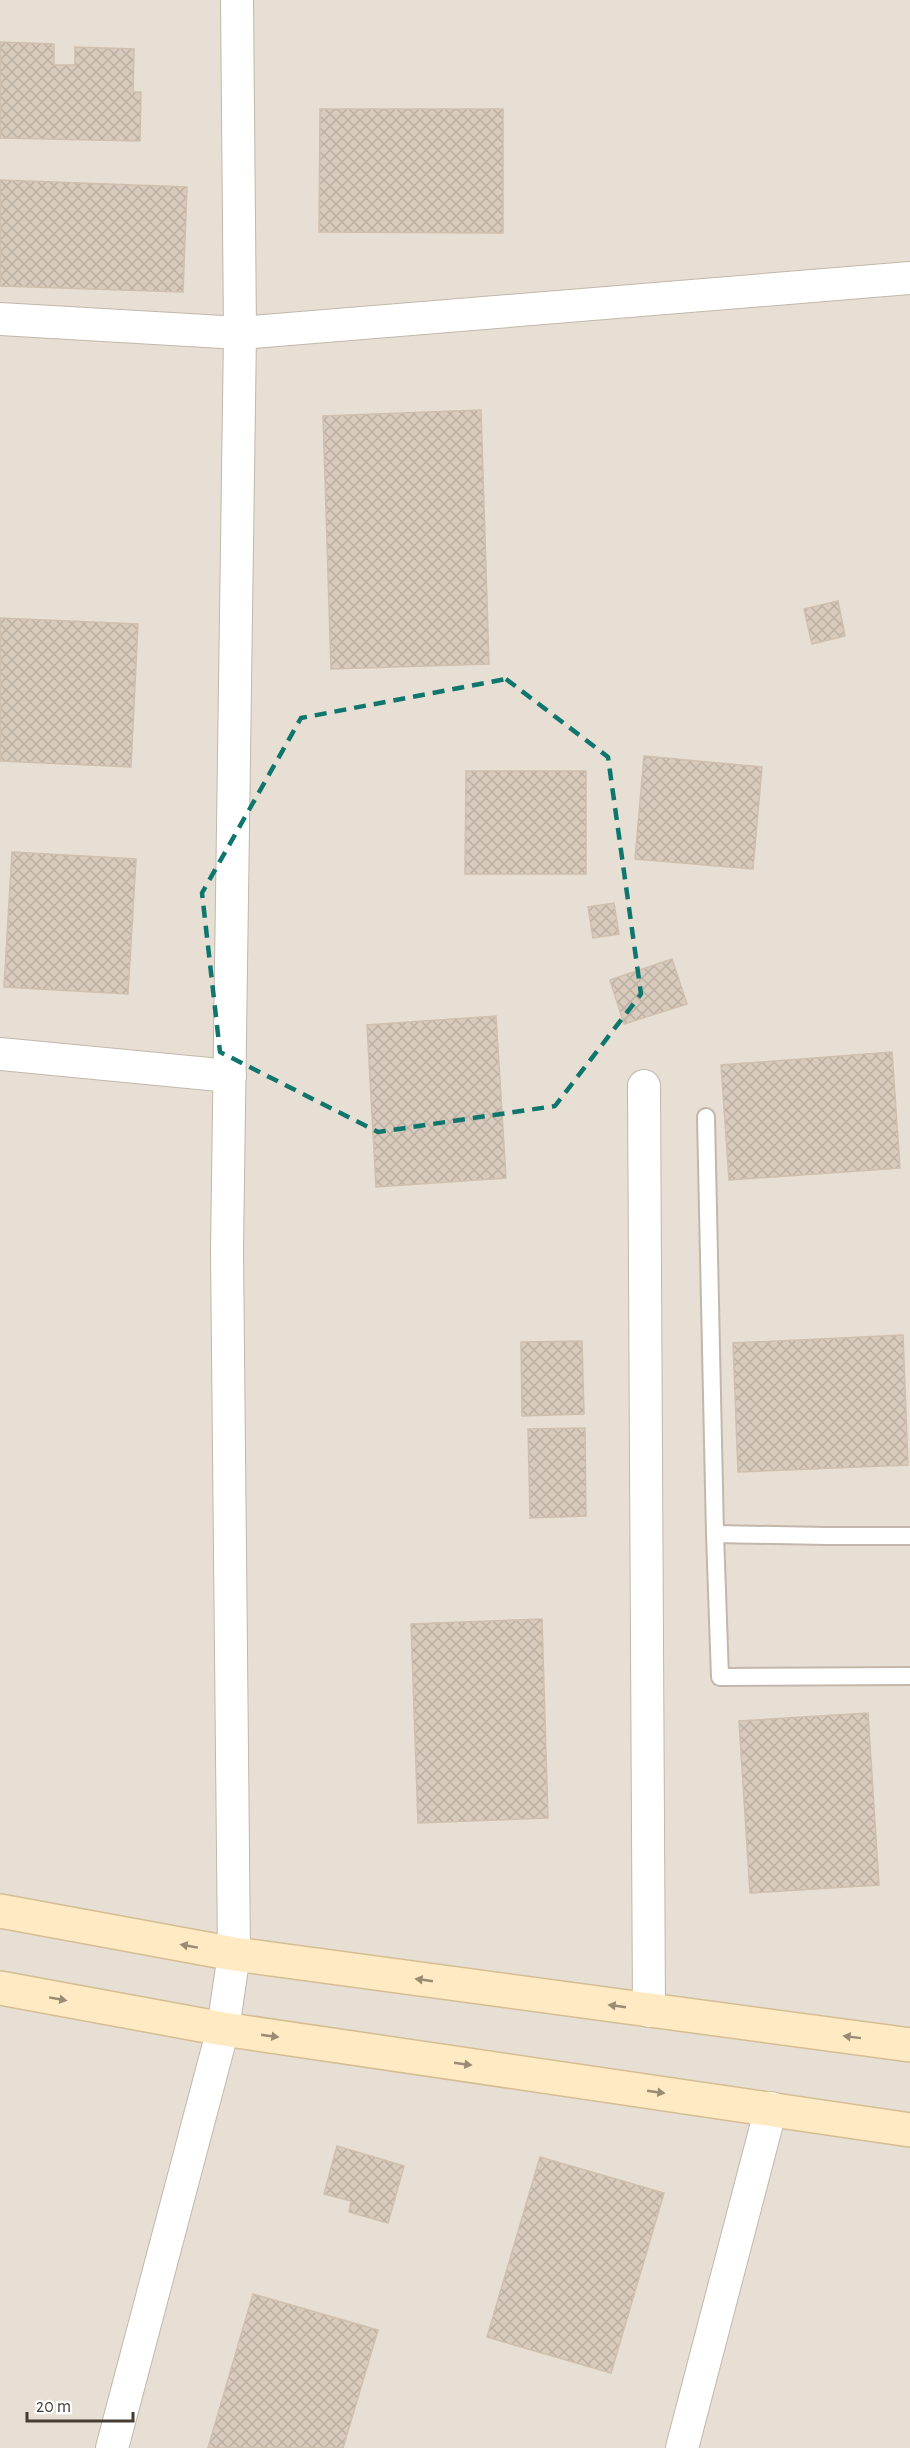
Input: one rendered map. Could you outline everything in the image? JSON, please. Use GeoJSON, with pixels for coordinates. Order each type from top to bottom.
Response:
{"type":"FeatureCollection","features":[{"type":"Feature","properties":{"kind":"main road"},"geometry":{"type":"LineString","coordinates":[[0,1911],[234,1954],[910,2045]]}},
{"type":"Feature","properties":{"kind":"main road"},"geometry":{"type":"LineString","coordinates":[[0,1988],[223,2029],[910,2130]]}},
{"type":"Feature","properties":{"kind":"street"},"geometry":{"type":"LineString","coordinates":[[112,2448],[223,2029],[234,1954],[227,1250],[240,333],[237,0]]}},
{"type":"Feature","properties":{"kind":"street"},"geometry":{"type":"LineString","coordinates":[[0,319],[240,333],[910,278]]}},
{"type":"Feature","properties":{"kind":"street"},"geometry":{"type":"LineString","coordinates":[[0,1054],[230,1076]]}},
{"type":"Feature","properties":{"kind":"street"},"geometry":{"type":"LineString","coordinates":[[644,1086],[648,2011]]}},
{"type":"Feature","properties":{"kind":"street"},"geometry":{"type":"LineString","coordinates":[[682,2448],[771,2108]]}},
{"type":"Feature","properties":{"kind":"lane"},"geometry":{"type":"LineString","coordinates":[[706,1117],[714,1534],[720,1677],[910,1676]]}},
{"type":"Feature","properties":{"kind":"lane"},"geometry":{"type":"LineString","coordinates":[[714,1534],[910,1536]]}},
{"type":"Feature","properties":{"kind":"highlighted area"},"geometry":{"type":"Polygon","coordinates":[[[506,679],[608,757],[641,994],[555,1106],[378,1132],[220,1052],[202,893],[301,718],[506,679]]]}},
{"type":"Feature","properties":{"kind":"shaded area"},"geometry":{"type":"Polygon","coordinates":[[[0,0],[910,0],[910,2448],[0,2448],[0,0]]]}},
{"type":"Feature","properties":{"kind":"building"},"geometry":{"type":"Polygon","coordinates":[[[0,42],[54,44],[54,65],[75,65],[75,47],[134,49],[133,92],[141,92],[140,141],[0,138],[0,42]]]}},
{"type":"Feature","properties":{"kind":"building"},"geometry":{"type":"Polygon","coordinates":[[[320,109],[503,109],[503,233],[319,232],[320,109]]]}},
{"type":"Feature","properties":{"kind":"building"},"geometry":{"type":"Polygon","coordinates":[[[0,180],[187,187],[183,292],[0,286],[0,180]]]}},
{"type":"Feature","properties":{"kind":"building"},"geometry":{"type":"Polygon","coordinates":[[[481,410],[489,664],[331,669],[323,416],[481,410]]]}},
{"type":"Feature","properties":{"kind":"building"},"geometry":{"type":"Polygon","coordinates":[[[838,601],[845,636],[812,644],[804,609],[838,601]]]}},
{"type":"Feature","properties":{"kind":"building"},"geometry":{"type":"Polygon","coordinates":[[[0,618],[138,624],[131,767],[0,761],[0,618]]]}},
{"type":"Feature","properties":{"kind":"building"},"geometry":{"type":"Polygon","coordinates":[[[644,756],[762,767],[753,869],[635,859],[644,756]]]}},
{"type":"Feature","properties":{"kind":"building"},"geometry":{"type":"Polygon","coordinates":[[[466,771],[586,771],[586,874],[465,874],[466,771]]]}},
{"type":"Feature","properties":{"kind":"building"},"geometry":{"type":"Polygon","coordinates":[[[12,852],[136,859],[128,994],[4,987],[12,852]]]}},
{"type":"Feature","properties":{"kind":"building"},"geometry":{"type":"Polygon","coordinates":[[[614,903],[619,934],[593,938],[588,907],[614,903]]]}},
{"type":"Feature","properties":{"kind":"building"},"geometry":{"type":"Polygon","coordinates":[[[672,959],[687,1004],[624,1024],[610,980],[672,959]]]}},
{"type":"Feature","properties":{"kind":"building"},"geometry":{"type":"Polygon","coordinates":[[[496,1016],[506,1178],[376,1187],[367,1025],[496,1016]]]}},
{"type":"Feature","properties":{"kind":"building"},"geometry":{"type":"Polygon","coordinates":[[[892,1052],[900,1168],[729,1180],[721,1065],[892,1052]]]}},
{"type":"Feature","properties":{"kind":"building"},"geometry":{"type":"Polygon","coordinates":[[[903,1335],[908,1465],[738,1472],[733,1343],[903,1335]]]}},
{"type":"Feature","properties":{"kind":"building"},"geometry":{"type":"Polygon","coordinates":[[[582,1341],[584,1414],[522,1416],[521,1342],[582,1341]]]}},
{"type":"Feature","properties":{"kind":"building"},"geometry":{"type":"Polygon","coordinates":[[[585,1428],[586,1516],[530,1518],[528,1429],[585,1428]]]}},
{"type":"Feature","properties":{"kind":"building"},"geometry":{"type":"Polygon","coordinates":[[[542,1619],[548,1818],[418,1823],[411,1624],[542,1619]]]}},
{"type":"Feature","properties":{"kind":"building"},"geometry":{"type":"Polygon","coordinates":[[[868,1713],[879,1885],[750,1893],[739,1721],[868,1713]]]}},
{"type":"Feature","properties":{"kind":"building"},"geometry":{"type":"Polygon","coordinates":[[[337,2146],[404,2166],[388,2223],[349,2212],[351,2201],[324,2194],[337,2146]]]}},
{"type":"Feature","properties":{"kind":"building"},"geometry":{"type":"Polygon","coordinates":[[[540,2157],[664,2193],[611,2373],[487,2337],[540,2157]]]}},
{"type":"Feature","properties":{"kind":"building"},"geometry":{"type":"Polygon","coordinates":[[[253,2294],[378,2330],[343,2448],[208,2448],[253,2294]]]}}]}
